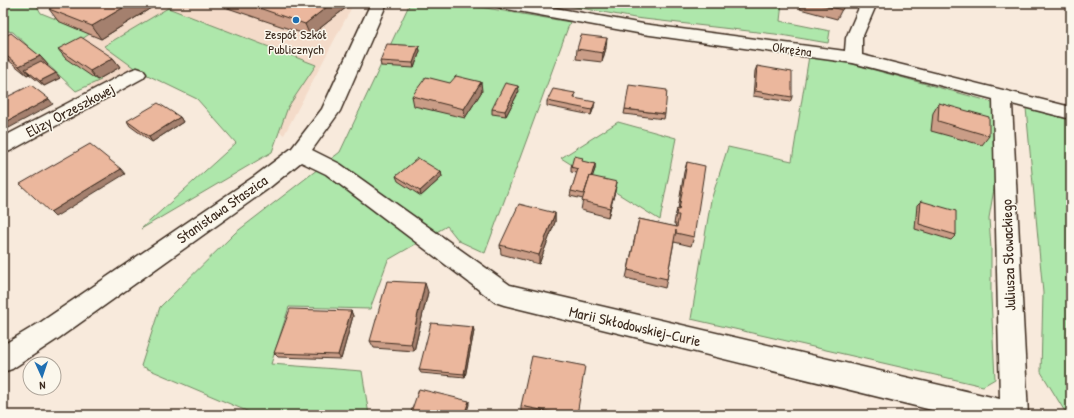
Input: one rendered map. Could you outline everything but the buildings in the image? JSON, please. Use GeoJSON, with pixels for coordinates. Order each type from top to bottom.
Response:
{"type":"FeatureCollection","features":[{"type":"Feature","properties":{"kind":"street","name":"Stanisława Staszica"},"geometry":{"type":"LineString","coordinates":[[3,360],[50,330],[250,191],[299,153],[330,111],[379,3]]}},
{"type":"Feature","properties":{"kind":"street","name":"Okrężna"},"geometry":{"type":"LineString","coordinates":[[508,3],[535,10],[643,28],[852,58],[1071,113]]}},
{"type":"Feature","properties":{"kind":"street"},"geometry":{"type":"LineString","coordinates":[[852,58],[854,38],[869,3]]}},
{"type":"Feature","properties":{"kind":"street","name":"Elizy Orzeszkowej"},"geometry":{"type":"LineString","coordinates":[[3,146],[137,74]]}},
{"type":"Feature","properties":{"kind":"street","name":"Juliusza Słowackiego"},"geometry":{"type":"LineString","coordinates":[[1002,95],[1014,415]]}},
{"type":"Feature","properties":{"kind":"street","name":"Marii Skłodowskiej-Curie"},"geometry":{"type":"LineString","coordinates":[[299,153],[333,169],[504,294],[1009,415]]}},
{"type":"Feature","properties":{"kind":"shaded area"},"geometry":{"type":"Polygon","coordinates":[[[79,3],[354,3],[284,135],[165,50],[93,91],[25,35],[79,3]]]}},
{"type":"Feature","properties":{"kind":"green space"},"geometry":{"type":"Polygon","coordinates":[[[3,3],[35,3],[41,13],[91,33],[67,49],[101,80],[76,91],[13,32],[3,30],[3,3]]]}},
{"type":"Feature","properties":{"kind":"green space"},"geometry":{"type":"Polygon","coordinates":[[[410,3],[456,3],[570,22],[485,253],[459,241],[447,226],[388,260],[370,309],[289,307],[271,364],[362,371],[369,415],[248,415],[249,412],[141,366],[160,307],[235,233],[340,152],[410,3]]]}},
{"type":"Feature","properties":{"kind":"green space"},"geometry":{"type":"Polygon","coordinates":[[[554,3],[782,3],[780,21],[830,31],[828,43],[775,34],[635,18],[554,3]]]}},
{"type":"Feature","properties":{"kind":"green space"},"geometry":{"type":"Polygon","coordinates":[[[168,8],[316,65],[288,107],[272,152],[141,229],[236,143],[197,99],[137,70],[104,46],[168,8]]]}},
{"type":"Feature","properties":{"kind":"green space"},"geometry":{"type":"Polygon","coordinates":[[[809,56],[845,62],[996,103],[999,159],[989,218],[995,379],[983,386],[691,319],[711,200],[728,147],[792,161],[809,56]]]}},
{"type":"Feature","properties":{"kind":"green space"},"geometry":{"type":"Polygon","coordinates":[[[1026,108],[1071,120],[1071,412],[1064,410],[1041,372],[1043,293],[1026,108]]]}},
{"type":"Feature","properties":{"kind":"green space"},"geometry":{"type":"Polygon","coordinates":[[[618,122],[676,138],[660,220],[561,158],[618,122]]]}},
{"type":"Feature","properties":{"kind":"place","name":"Zespół Szkół Publicznych"},"geometry":{"type":"Point","coordinates":[296,20]}}]}
